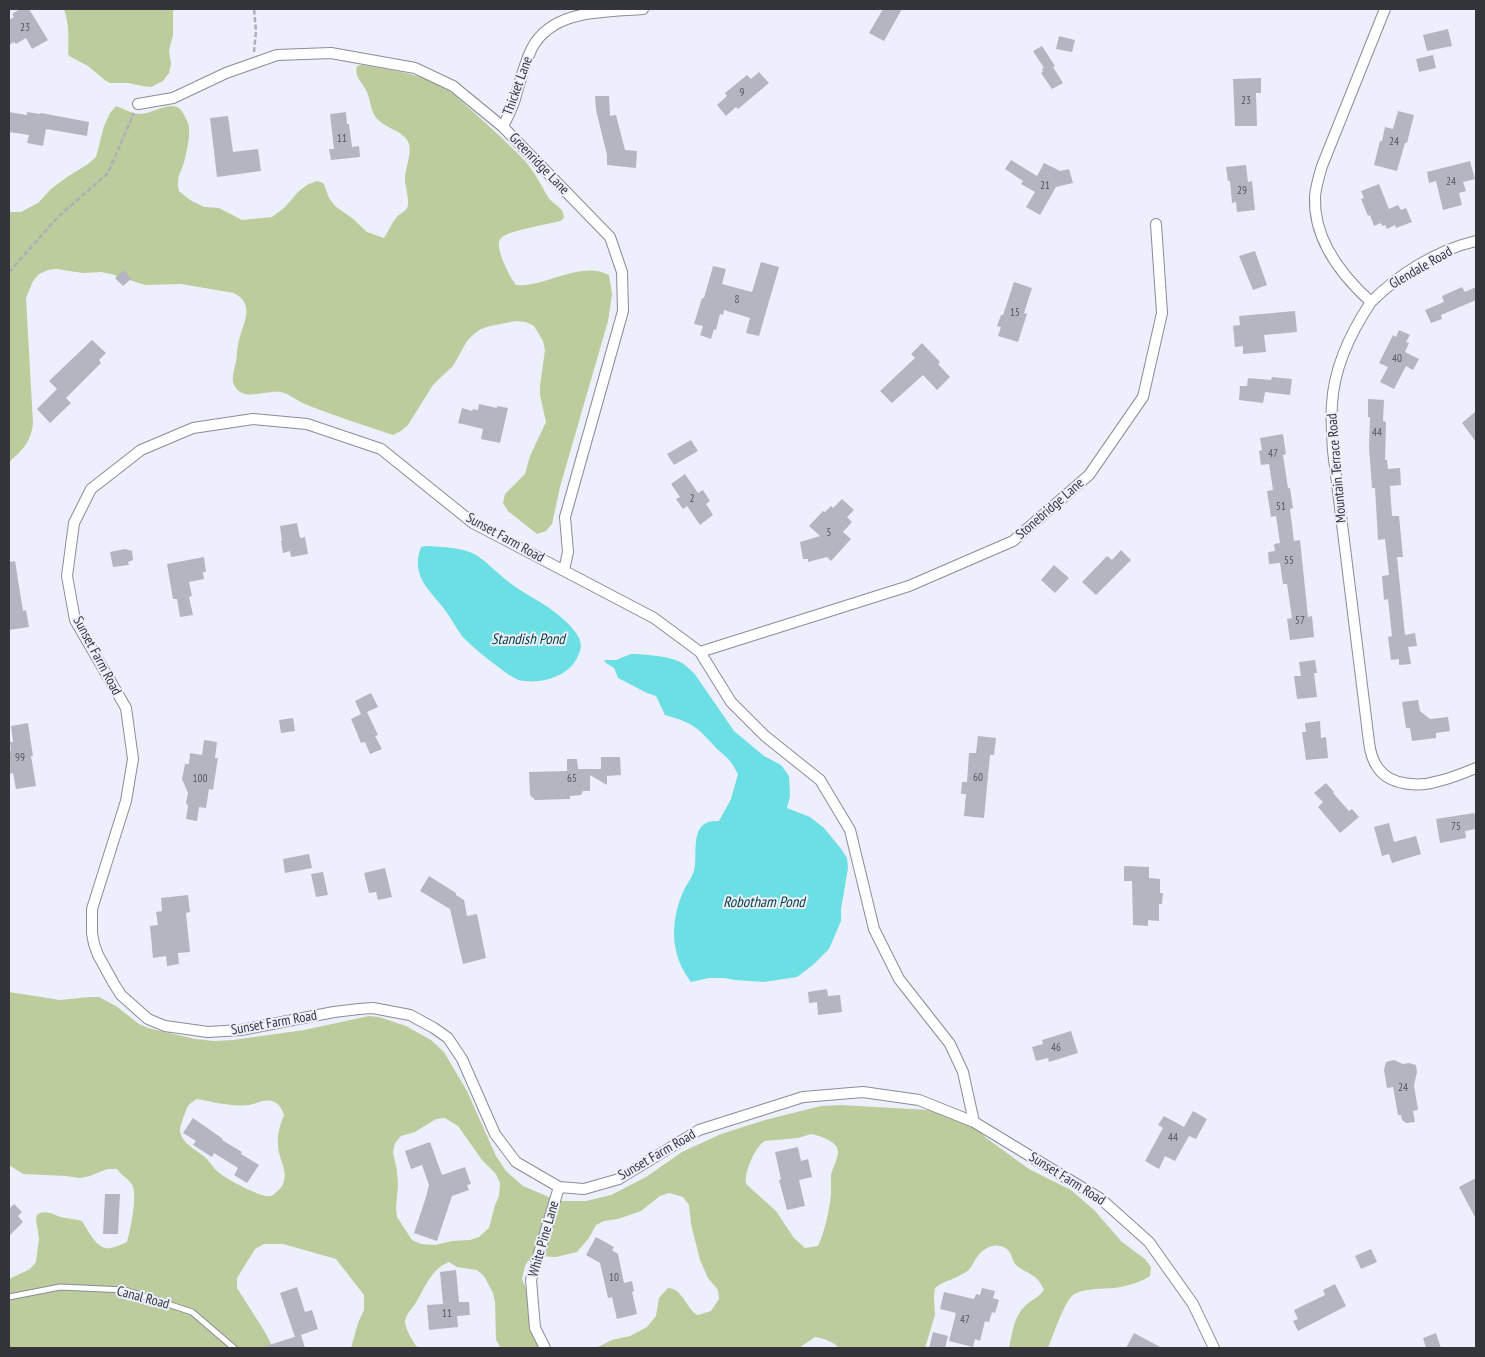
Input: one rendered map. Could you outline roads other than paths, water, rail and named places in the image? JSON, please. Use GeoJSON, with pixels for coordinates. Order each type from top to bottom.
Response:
{"type":"FeatureCollection","features":[{"type":"Feature","properties":{"kind":"street","name":"Thicket Lane"},"geometry":{"type":"LineString","coordinates":[[503,127],[514,102],[526,61],[533,46],[554,25],[568,18],[588,14],[643,9]]}},
{"type":"Feature","properties":{"kind":"street"},"geometry":{"type":"LineString","coordinates":[[1370,302],[1332,259],[1320,230],[1315,198],[1322,166],[1385,9]]}},
{"type":"Feature","properties":{"kind":"street","name":"Greenridge Lane"},"geometry":{"type":"LineString","coordinates":[[138,104],[173,98],[226,73],[278,56],[331,53],[415,68],[453,86],[503,127],[610,237],[622,272],[623,311],[565,517],[568,552],[564,570]]}},
{"type":"Feature","properties":{"kind":"street","name":"Stonebridge Lane"},"geometry":{"type":"LineString","coordinates":[[700,652],[909,586],[1013,541],[1090,475],[1144,397],[1162,312],[1156,224]]}},
{"type":"Feature","properties":{"kind":"street","name":"Glendale Road"},"geometry":{"type":"LineString","coordinates":[[1370,302],[1383,290],[1426,261],[1476,241]]}},
{"type":"Feature","properties":{"kind":"street","name":"Mountain Terrace Road"},"geometry":{"type":"LineString","coordinates":[[1370,302],[1349,342],[1338,369],[1332,410],[1333,451],[1370,751],[1379,770],[1398,782],[1409,784],[1438,782],[1476,768]]}},
{"type":"Feature","properties":{"kind":"street","name":"Sunset Farm Road"},"geometry":{"type":"LineString","coordinates":[[974,1122],[963,1072],[950,1044],[899,979],[874,929],[850,830],[820,780],[765,736],[731,702],[700,652],[654,618],[473,523],[381,449],[307,424],[253,419],[193,428],[141,450],[91,489],[74,523],[67,576],[75,620],[126,708],[133,759],[126,802],[96,894],[91,919],[94,944],[106,971],[121,995],[148,1019],[165,1026],[208,1032],[241,1030],[359,1009],[373,1008],[410,1015],[448,1038],[462,1059],[495,1134],[516,1162],[559,1187],[584,1189],[618,1179],[698,1130],[803,1097],[862,1092],[919,1100],[974,1122],[1101,1198],[1149,1242],[1193,1304],[1214,1348]]}},
{"type":"Feature","properties":{"kind":"street","name":"White Pine Lane"},"geometry":{"type":"LineString","coordinates":[[545,1348],[535,1328],[531,1280],[559,1187]]}},
{"type":"Feature","properties":{"kind":"lane","name":"Canal Road"},"geometry":{"type":"LineString","coordinates":[[9,1297],[60,1287],[125,1290],[192,1312],[234,1348]]}},
{"type":"Feature","properties":{"kind":"water","name":"Standish Pond"},"geometry":{"type":"Polygon","coordinates":[[[421,547],[458,549],[476,555],[513,585],[557,614],[574,630],[580,641],[580,651],[574,663],[553,678],[527,681],[514,678],[489,660],[462,636],[423,582],[418,566],[418,557],[421,547]]]}},
{"type":"Feature","properties":{"kind":"water","name":"Robotham Pond"},"geometry":{"type":"Polygon","coordinates":[[[631,654],[673,659],[694,673],[734,731],[764,756],[781,765],[789,776],[790,796],[787,808],[810,817],[824,828],[847,858],[848,868],[841,909],[841,921],[829,949],[813,965],[797,977],[764,982],[709,978],[691,982],[684,972],[676,950],[674,927],[679,903],[694,871],[697,837],[702,826],[708,822],[719,821],[731,799],[738,774],[728,759],[700,731],[683,721],[665,715],[656,696],[618,678],[614,668],[604,660],[616,660],[631,654]]]}}]}
